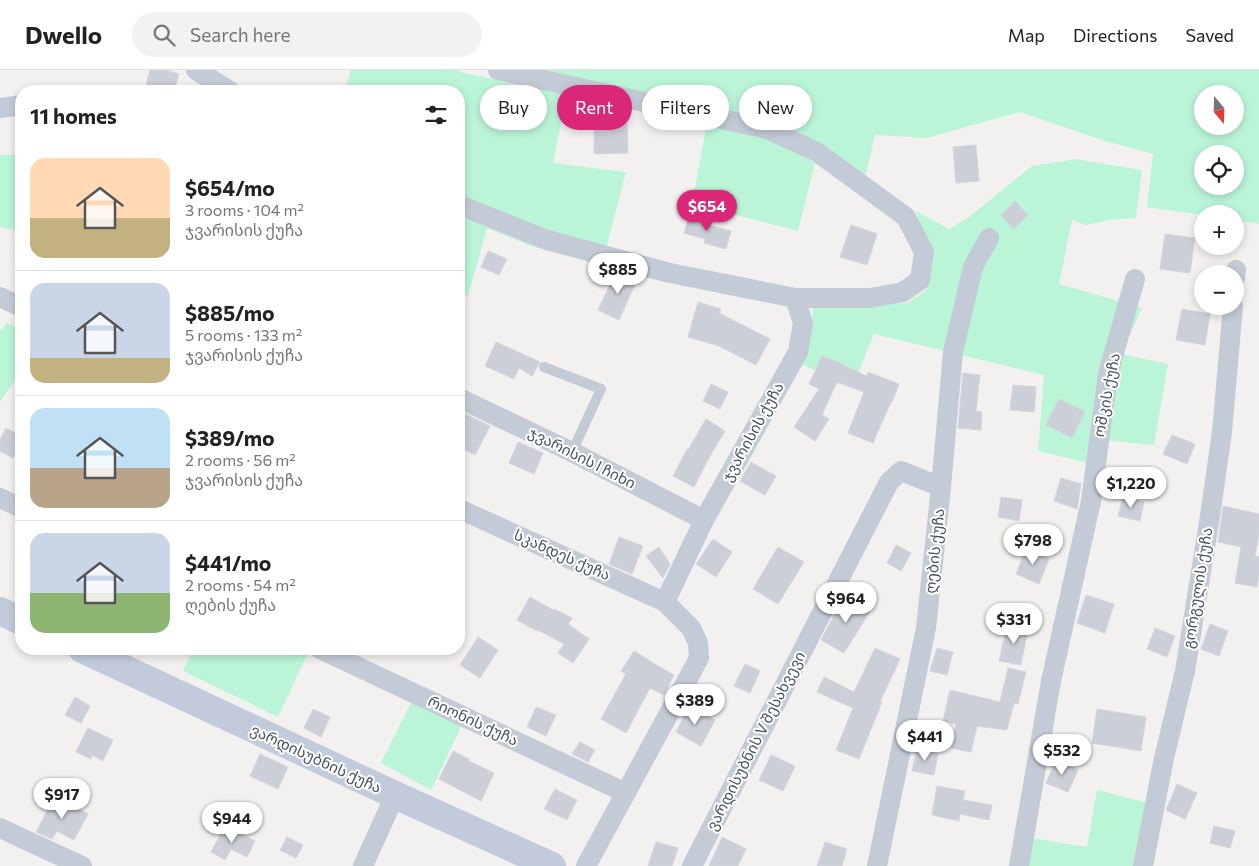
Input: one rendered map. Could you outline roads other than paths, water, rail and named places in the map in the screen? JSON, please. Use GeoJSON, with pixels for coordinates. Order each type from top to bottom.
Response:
{"type":"FeatureCollection","features":[{"type":"Feature","properties":{"kind":"street"},"geometry":{"type":"LineString","coordinates":[[196,70],[220,85]]}},
{"type":"Feature","properties":{"kind":"street"},"geometry":{"type":"LineString","coordinates":[[465,207],[547,240],[670,273],[795,298],[870,298],[903,292],[920,280],[924,252],[906,217],[817,152],[767,129],[498,70]]}},
{"type":"Feature","properties":{"kind":"street"},"geometry":{"type":"LineString","coordinates":[[0,108],[15,106]]}},
{"type":"Feature","properties":{"kind":"street","name":"ღების ქუჩა"},"geometry":{"type":"LineString","coordinates":[[877,866],[926,628],[941,487],[952,352],[973,267],[989,238]]}},
{"type":"Feature","properties":{"kind":"street","name":"ოშკის ქუჩა"},"geometry":{"type":"LineString","coordinates":[[1019,866],[1051,681],[1091,501],[1108,374],[1135,279]]}},
{"type":"Feature","properties":{"kind":"street"},"geometry":{"type":"LineString","coordinates":[[0,298],[15,304]]}},
{"type":"Feature","properties":{"kind":"street","name":"ჯვარისის ქუჩა"},"geometry":{"type":"LineString","coordinates":[[664,602],[704,520],[798,352],[803,323],[795,298]]}},
{"type":"Feature","properties":{"kind":"street","name":"გორგულის ქუჩა"},"geometry":{"type":"LineString","coordinates":[[1143,866],[1164,758],[1185,671],[1222,432],[1232,315]]}},
{"type":"Feature","properties":{"kind":"street","name":"ჯვარისის I ჩიხი"},"geometry":{"type":"LineString","coordinates":[[465,401],[572,452],[704,520]]}},
{"type":"Feature","properties":{"kind":"street","name":"ვარდისუბნის V შესახვევი"},"geometry":{"type":"LineString","coordinates":[[692,866],[889,482],[901,471],[941,487]]}},
{"type":"Feature","properties":{"kind":"street"},"geometry":{"type":"LineString","coordinates":[[0,498],[15,505]]}},
{"type":"Feature","properties":{"kind":"street","name":"სკანდეს ქუჩა"},"geometry":{"type":"LineString","coordinates":[[465,512],[664,602]]}},
{"type":"Feature","properties":{"kind":"street"},"geometry":{"type":"LineString","coordinates":[[586,866],[698,658],[698,643],[691,628],[664,602]]}},
{"type":"Feature","properties":{"kind":"street"},"geometry":{"type":"LineString","coordinates":[[0,611],[15,618]]}},
{"type":"Feature","properties":{"kind":"street","name":"ვარდისუბნის ქუჩა"},"geometry":{"type":"LineString","coordinates":[[95,655],[552,866]]}},
{"type":"Feature","properties":{"kind":"street","name":"რიონის ქუჩა"},"geometry":{"type":"LineString","coordinates":[[333,655],[626,793]]}},
{"type":"Feature","properties":{"kind":"street"},"geometry":{"type":"LineString","coordinates":[[364,866],[395,795]]}},
{"type":"Feature","properties":{"kind":"street"},"geometry":{"type":"LineString","coordinates":[[0,828],[82,866]]}},
{"type":"Feature","properties":{"kind":"lane"},"geometry":{"type":"LineString","coordinates":[[544,367],[601,390],[572,452]]}}]}
